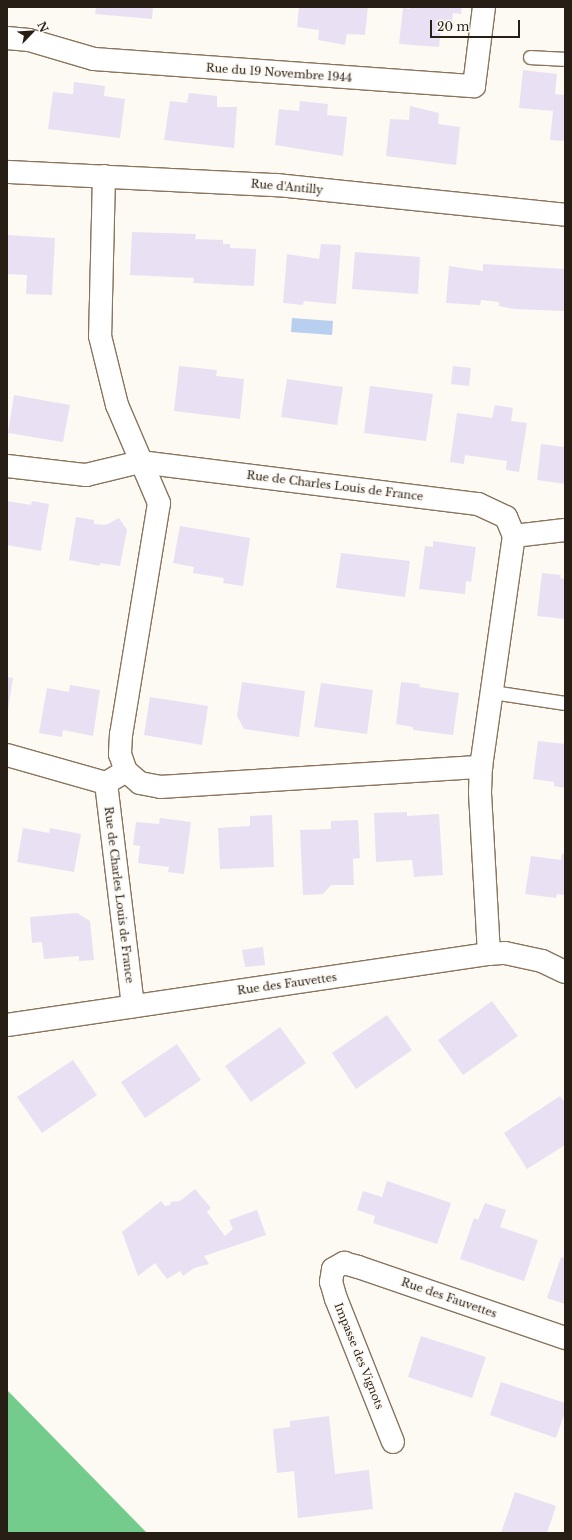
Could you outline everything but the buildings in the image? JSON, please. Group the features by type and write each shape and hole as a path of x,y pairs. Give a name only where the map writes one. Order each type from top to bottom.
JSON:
{"street":[{"name":"Rue du 19 Novembre 1944","path":"7,38 29,40 94,59 474,86 484,7"},
{"name":"Rue d'Antilly","path":"7,172 277,185 565,215"},
{"path":"104,176 100,336 118,405 140,462 159,503 121,734 120,754 126,771 140,783 160,787 481,767"},
{"name":"Rue de Charles Louis de France","path":"7,466 86,476 140,462 478,504 506,517 514,536"},
{"path":"489,954 480,792 481,767 514,536 565,530"},
{"path":"7,755 106,783 126,771"},
{"name":"Rue de Charles Louis de France","path":"106,783 133,1006"},
{"name":"Rue des Fauvettes","path":"7,1025 489,954 505,953 542,961 565,972"},
{"name":"Rue des Fauvettes","path":"334,1269 344,1264 358,1267 565,1338"},
{"name":"Impasse des Vignots","path":"334,1269 331,1282 336,1299 393,1442"}],"lane":[{"path":"530,57 565,59"},
{"path":"492,692 565,703"}],"green space":[{"path":"7,1390 147,1533 7,1533"}],"water":[{"path":"292,318 333,321 332,335 291,332"}]}
